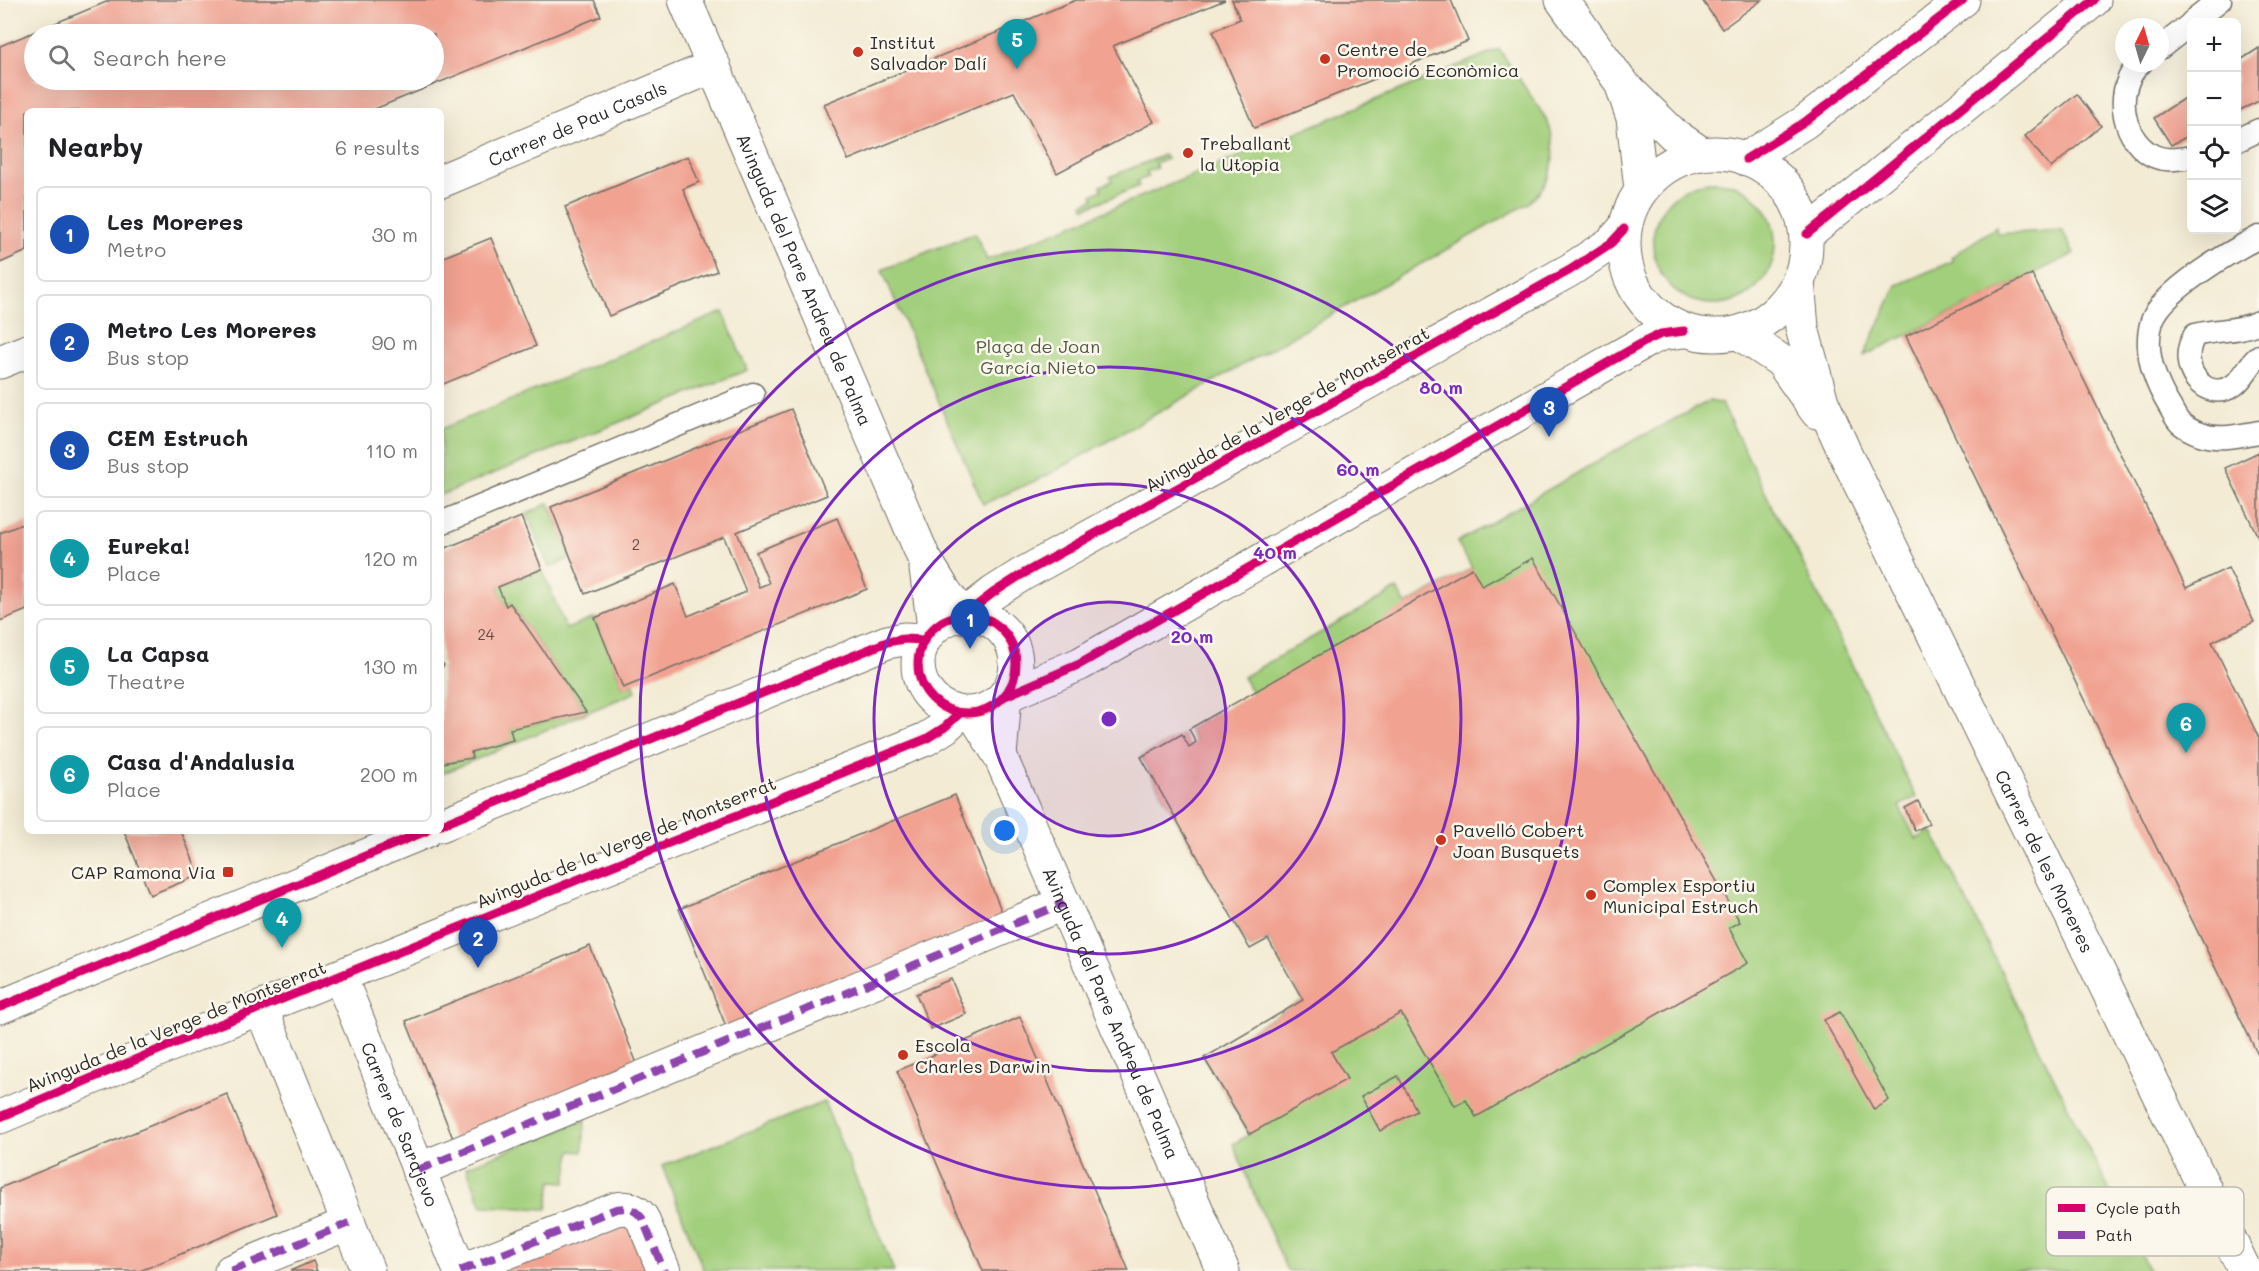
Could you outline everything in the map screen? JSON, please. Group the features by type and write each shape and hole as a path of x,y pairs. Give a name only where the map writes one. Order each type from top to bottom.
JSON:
{"street":[{"name":"Avinguda del Pare Andreu de Palma","path":"685,0 925,561 941,627"},
{"path":"1562,0 1622,84 1673,134 1702,154"},
{"path":"1746,159 1806,122 1963,0"},
{"path":"1807,234 2094,0"},
{"name":"Carrer de Pau Casals","path":"444,180 714,66"},
{"path":"1622,84 1633,118 1641,189"},
{"path":"1702,154 1725,154 1746,159 1768,170 1793,195 1807,234 1803,271 1787,302 1765,321 1739,333 1701,335 1684,331 1660,318 1644,301 1628,268 1623,248 1624,229 1641,189 1664,169 1680,159 1702,154"},
{"name":"Avinguda de la Verge de Montserrat","path":"941,627 1021,575 1570,270 1611,243 1624,229"},
{"name":"Carrer de les Moreres","path":"1798,281 1802,328 1822,402 2204,1187"},
{"path":"941,627 919,654 918,670 931,698 945,707 967,713 992,706 1005,696 1080,664 1646,341 1661,334 1684,331"},
{"name":"Carrer de les Moreres","path":"1739,333 1781,362 1801,387 1845,453"},
{"path":"0,362 24,352"},
{"path":"444,824 887,642 980,617 995,624 1007,635 1014,649 1015,674 1005,696"},
{"name":"Avinguda del Pare Andreu de Palma","path":"1000,756 1005,696"},
{"name":"Avinguda del Pare Andreu de Palma","path":"967,713 1000,756 1223,1271"},
{"name":"Avinguda de la Verge de Montserrat","path":"0,1117 261,1008 926,739 967,713"},
{"path":"0,1007 419,834"},
{"path":"418,1170 1064,903"},
{"name":"Carrer de Sarajevo","path":"340,977 460,1271"},
{"path":"261,1008 368,1271"},
{"path":"460,1271 616,1209 627,1207 637,1212 642,1218 664,1271"},
{"path":"231,1271 349,1223"},
{"name":"Carrer de les Moreres","path":"2238,1256 2245,1271"}],"lane":[{"path":"2198,18 2220,0"},
{"path":"2169,41 2187,27"},
{"path":"2132,72 2125,88 2123,103 2128,124 2137,142 2150,154 2167,160 2187,158"},
{"path":"2241,139 2259,130"},
{"path":"2259,237 2193,277 2168,298 2152,319 2150,341 2151,364 2160,391 2179,422 2201,434 2227,438 2259,432"},
{"path":"2259,322 2237,330 2210,331 2195,335 2188,345 2187,359 2192,375 2205,387 2221,389 2234,385 2259,356"},
{"path":"444,522 753,394"}],"green space":[{"name":"Plaça de Joan García Nieto","path":"1499,49 1547,120 1551,132 1554,155 1549,176 1527,204 1046,476 983,504 882,270 975,233 987,260"},
{"path":"1164,155 1167,159 1155,163 1157,168 1146,172 1148,177 1137,181 1139,186 1085,208 1083,204 1094,199 1092,195 1102,190 1101,186 1112,181 1110,177"},
{"path":"1714,182 1737,187 1748,192 1757,200 1765,209 1770,220 1775,243 1770,266 1765,277 1757,286 1748,294 1737,299 1714,304 1691,299 1680,294 1671,286 1663,277 1658,266 1653,243 1658,220 1663,209 1671,200 1680,192 1691,187"},
{"path":"1996,227 1997,234 2062,230 2074,254 1864,356 1897,285 1953,261 1951,257"},
{"path":"723,312 747,370 444,494 444,428"},
{"name":"Complex Esportiu Municipal Estruch","path":"1709,401 1722,404 1771,507 1795,547 1916,797 1899,806 1916,839 1932,831 2108,1187 2046,1187 2046,1256 2142,1256 2149,1271 1287,1271 1233,1144 1250,1134 1204,1058 1303,1000 1268,939 1250,949 1141,757 1182,734 1189,747 1196,743 1189,729 1253,694 1243,677 1397,589 1406,605 1472,568 1457,542 1631,442"},
{"path":"549,503 571,558 549,567 527,514"},
{"path":"542,569 566,629 595,618 623,688 634,684 636,692 444,773 444,763 472,758 471,752 512,740 510,729 586,712 510,603 506,606 498,587"},
{"path":"824,1102 894,1271 704,1271 662,1166"},
{"path":"585,1120 583,1152 571,1151 566,1182 552,1181 547,1209 482,1206 466,1167"}],"building":[{"path":"111,0 594,0 601,16 444,81 444,24 53,24"},
{"path":"1076,0 1225,0 1113,46 1154,122 1057,173 1014,92 848,160 824,104"},
{"name":"Centre de Promoció Econòmica","path":"1232,0 1451,0 1468,41 1254,128 1213,31 1240,19"},
{"path":"1702,0 1762,0 1722,29"},
{"path":"24,36 24,90 421,90 377,108 24,108 24,252 0,263 0,46"},
{"path":"2259,48 2259,101 2241,110 2241,72 2241,60"},
{"path":"2077,94 2101,126 2051,168 2025,136"},
{"path":"2187,96 2187,137 2171,145 2154,118"},
{"path":"688,156 699,182 683,189 717,271 609,316 565,207"},
{"path":"491,238 536,346 444,384 444,257"},
{"path":"2032,274 2186,588 2228,568 2254,622 2212,642 2259,738 2259,1057 1906,336"},
{"path":"791,409 827,495 737,532 759,587 769,583 756,552 837,518 867,589 623,688 595,618 675,584 688,616 746,592 724,537 585,594 551,507"},
{"path":"2259,452 2259,539 2225,468"},
{"path":"521,517 542,569 498,587 506,606 510,603 586,712 510,729 513,740 471,752 472,758 444,763 444,549"},
{"path":"24,523 24,611 0,621 0,533"},
{"name":"Pavelló Cobert Joan Busquets","path":"1533,558 1740,922 1729,928 1748,963 1476,1117 1466,1100 1455,1106 1401,1013 1331,1052 1347,1079 1250,1134 1204,1058 1303,1000 1268,939 1250,949 1141,757 1182,734 1189,747 1196,742 1189,729 1472,568 1482,586"},
{"path":"955,795 1003,915 727,1029 679,909"},
{"path":"1918,801 1929,824 1915,831 1905,808"},
{"path":"125,834 182,834 199,875 150,895"},
{"path":"590,946 638,1066 454,1141 406,1021"},
{"path":"951,979 966,1014 931,1029 916,994"},
{"path":"1840,1012 1889,1100 1874,1110 1824,1020"},
{"path":"1020,1017 1129,1271 983,1271 897,1071"},
{"path":"1398,1076 1417,1111 1380,1131 1361,1096"},
{"path":"227,1094 277,1214 140,1271 0,1271 0,1188"},
{"path":"627,1220 648,1271 507,1271 507,1269"},
{"path":"313,1261 317,1271 290,1271"}],"marked path":[{"path":"418,1170 1064,903"},
{"path":"460,1271 616,1209 624,1208 633,1210 642,1218 664,1271"},
{"path":"231,1271 349,1223"}],"cycle path":[{"path":"1746,159 1805,122 1963,0"},
{"path":"1807,234 2094,0"},
{"path":"963,616 1021,575 1570,270 1611,243 1624,229"},
{"path":"1005,696 1080,664 1646,341 1661,334 1684,331"},
{"path":"967,615 986,619 1001,630 1012,645 1016,664 1012,683 1001,698 986,709 967,713 948,709 933,698 922,683 918,664 922,645 933,630 948,619 967,615"},
{"path":"444,824 887,642 904,639 924,640"},
{"path":"0,1117 208,1029 926,739 945,727 960,713"},
{"path":"0,1007 419,834"}],"place":[{"name":"Institut Salvador Dalí","path":"858,52"},
{"name":"Centre de Promoció Econòmica","path":"1325,59"},
{"name":"La Capsa","path":"1017,69"},
{"name":"Treballant la Utopia","path":"1188,153"},
{"name":"CEM Estruch","path":"1549,437"},
{"name":"Les Moreres","path":"970,649"},
{"name":"Casa d'Andalusia","path":"2186,753"},
{"name":"Pavelló Cobert Joan Busquets","path":"1441,840"},
{"name":"CAP Ramona Via","path":"228,872"},
{"name":"Complex Esportiu Municipal Estruch","path":"1591,895"},
{"name":"Eureka!","path":"282,948"},
{"name":"Metro Les Moreres","path":"478,968"},
{"name":"Escola Charles Darwin","path":"903,1055"}]}
